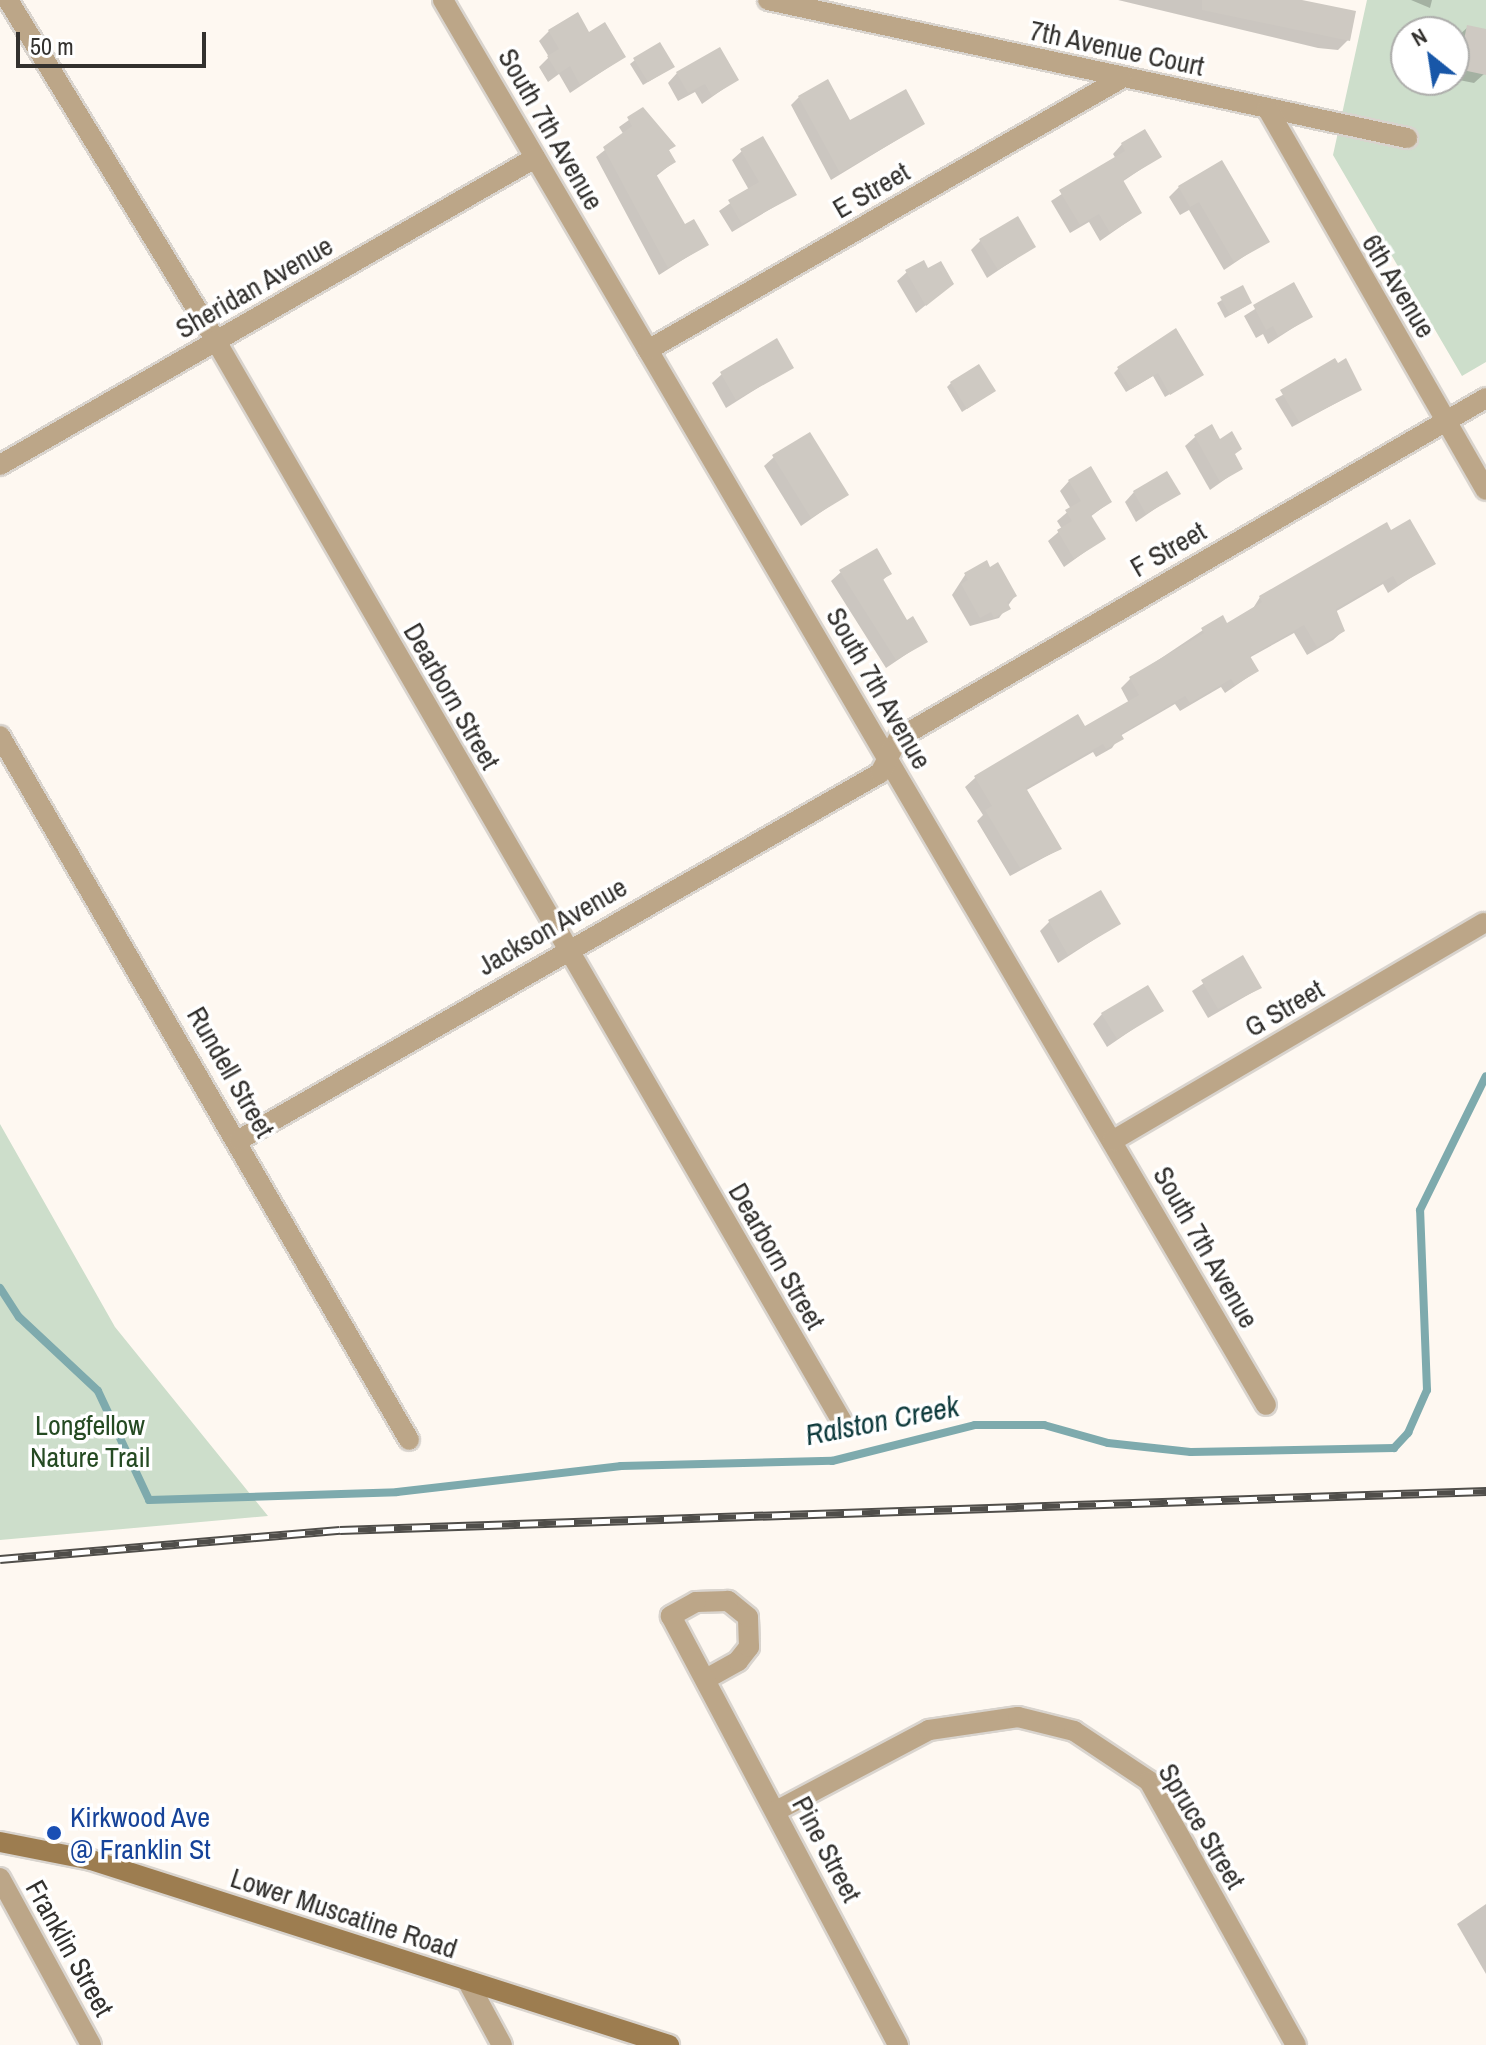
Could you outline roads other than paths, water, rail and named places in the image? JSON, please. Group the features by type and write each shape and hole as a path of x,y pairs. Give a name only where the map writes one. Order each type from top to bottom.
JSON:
{"main road":[{"name":"Lower Muscatine Road","path":"0,1842 91,1860 469,1984 669,2045"}],"street":[{"name":"Dearborn Street","path":"8,0 216,341 565,950 843,1423"},
{"name":"South 7th Avenue","path":"443,0 1266,1405"},
{"name":"7th Avenue Court","path":"768,0 1407,138"},
{"name":"E Street","path":"648,350 1122,78"},
{"name":"6th Avenue","path":"1267,108 1329,224 1486,490"},
{"name":"Sheridan Avenue","path":"0,465 535,158"},
{"name":"F Street","path":"887,758 899,738 1486,398"},
{"name":"Rundell Street","path":"0,736 239,1140 409,1440"},
{"name":"Jackson Avenue","path":"239,1140 565,950 880,773 887,758"},
{"name":"G Street","path":"1112,1141 1484,923"},
{"name":"Pine Street","path":"706,1679 898,2045"},
{"name":"Spruce Street","path":"776,1811 929,1730 1018,1717 1074,1731 1149,1781 1296,2045"},
{"name":"Franklin Street","path":"0,1878 91,2045"},
{"path":"469,1984 502,2045"}],"waterway":[{"name":"Ralston Creek","path":"0,1288 19,1317 98,1391 149,1500 397,1492 621,1466 832,1461 975,1425 1044,1425 1108,1443 1191,1452 1394,1448 1408,1433 1427,1390 1420,1210 1486,1076"}],"railway":[{"path":"0,1559 340,1530 1486,1491"}],"place":[{"name":"Kirkwood Ave @ Franklin St","path":"54,1833"}],"park label":[{"name":"Longfellow Nature Trail","path":"90,1441"}]}
